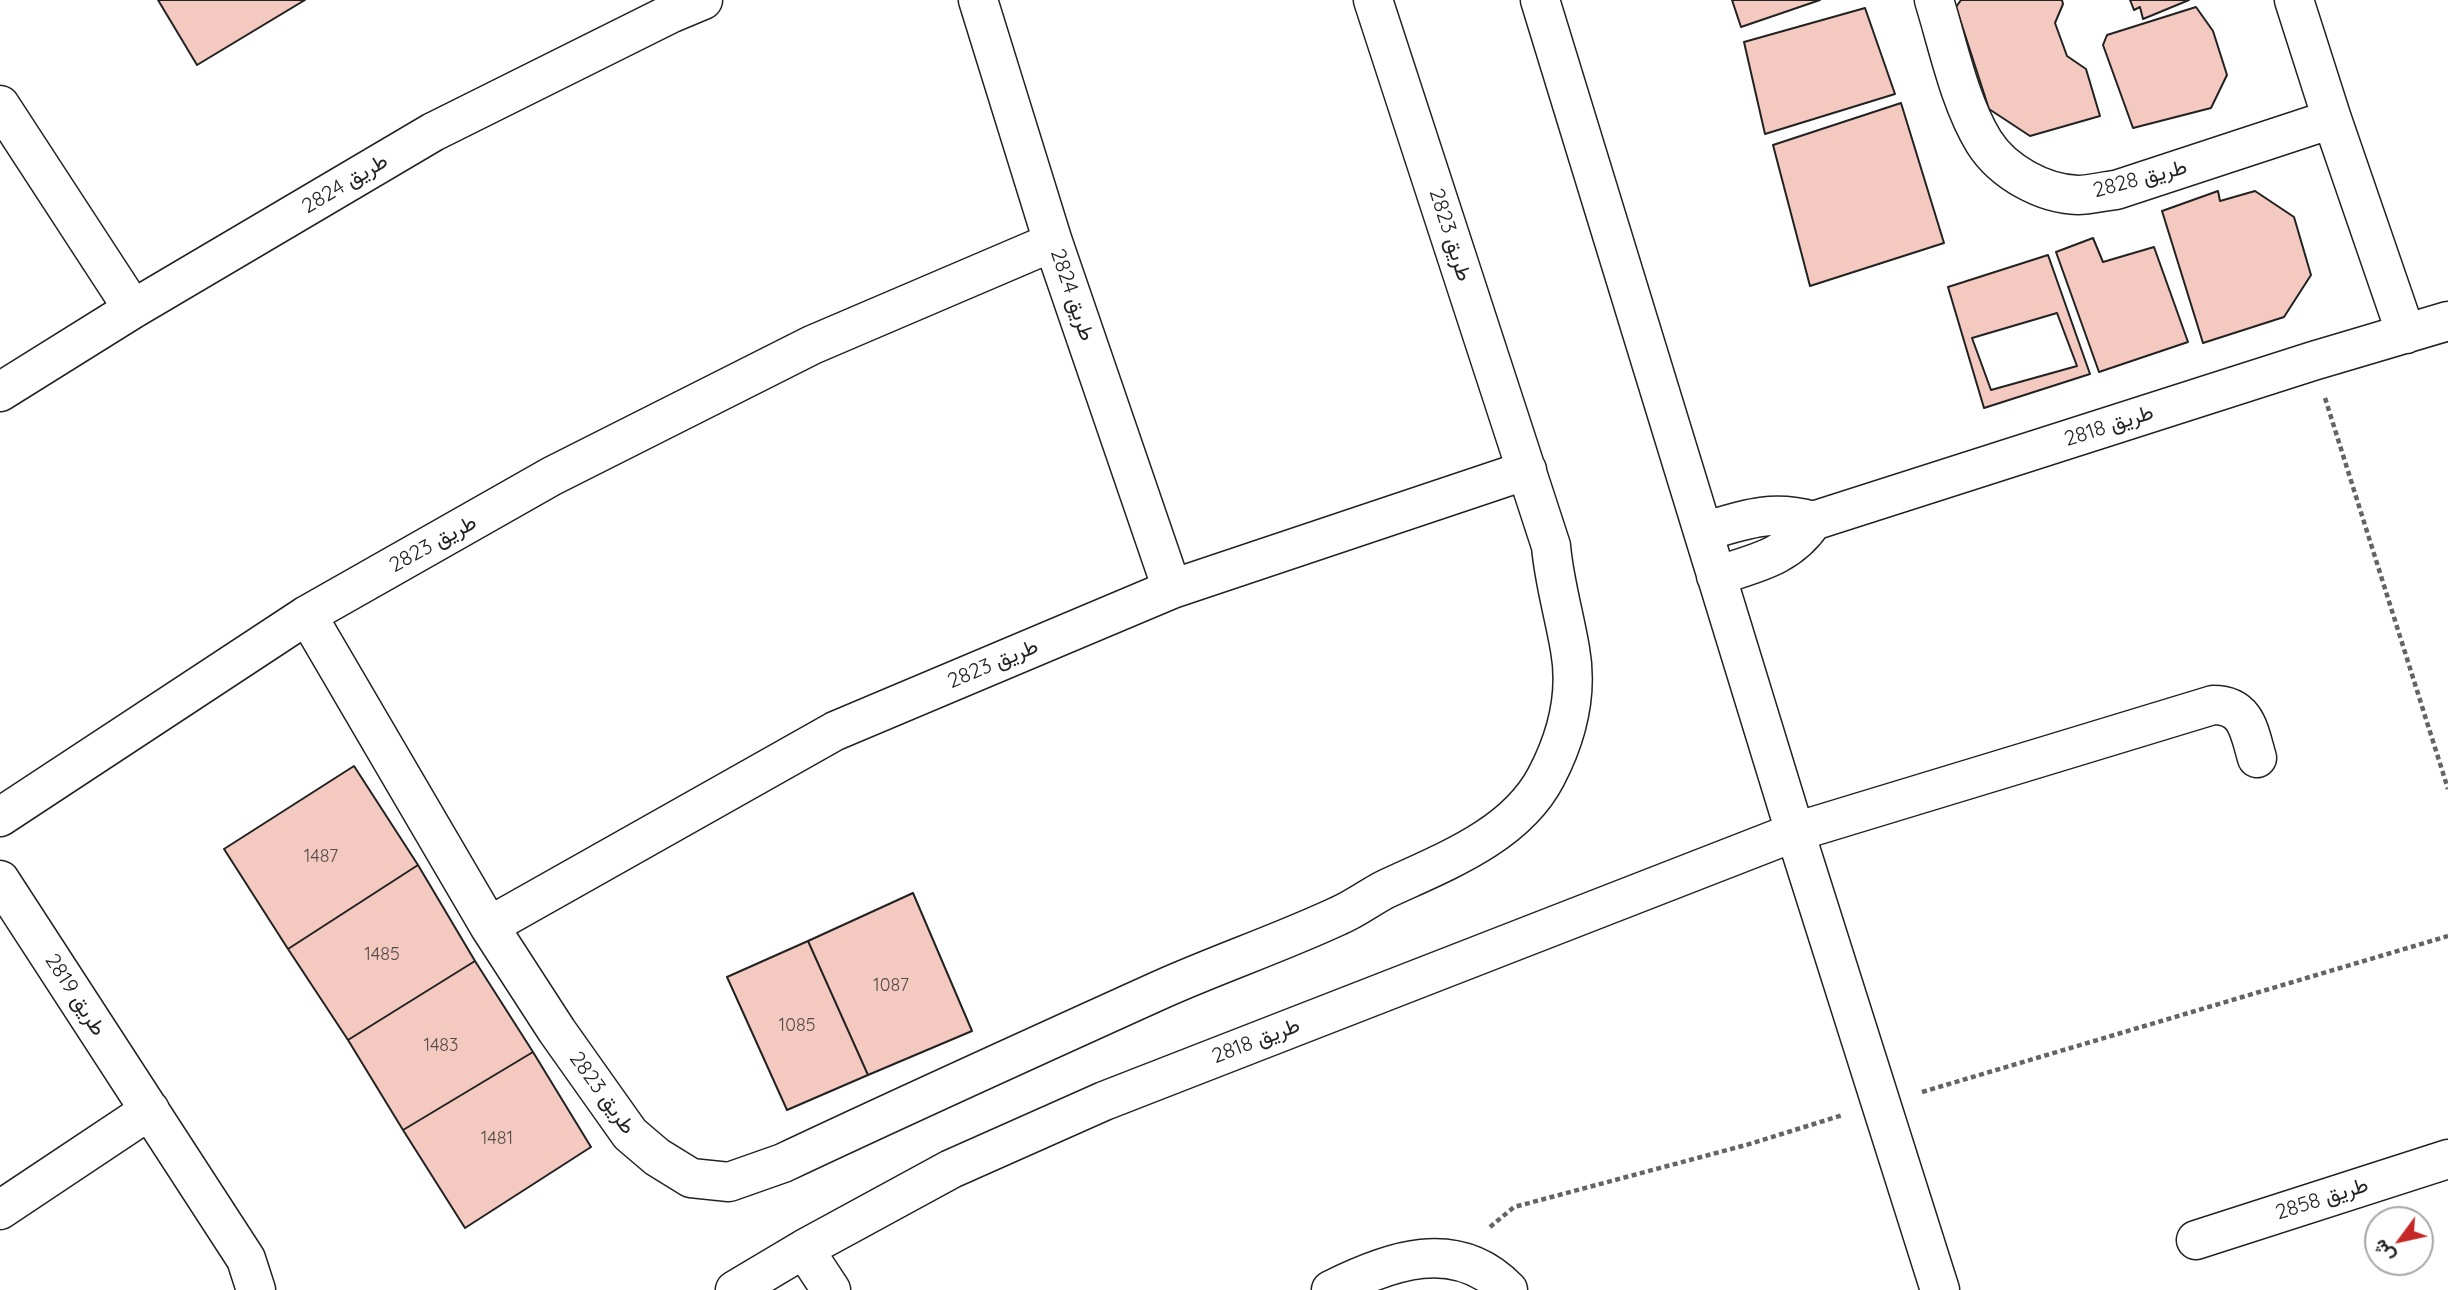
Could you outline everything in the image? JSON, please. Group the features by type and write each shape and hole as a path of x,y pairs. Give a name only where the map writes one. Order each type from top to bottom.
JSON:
{"street":[{"name":"طريق 2824","path":"0,392 133,309 433,132 703,0"},
{"name":"طريق 2824","path":"978,0 1053,242 1172,589"},
{"name":"طريق 2823","path":"307,615 489,926 557,1031 630,1134 657,1157 691,1178 729,1182 783,1163 1164,988 1341,915 1410,901 1437,891 1494,863 1522,842 1547,816 1567,787 1583,756 1592,723 1595,698 1592,645 1581,601 1563,562 1551,546 1374,0"},
{"path":"1540,0 1795,832 1940,1290"},
{"name":"طريق 2828","path":"1934,0 1968,110 1985,143 2010,170 2042,188 2079,195 2116,190 2332,119"},
{"path":"2294,0 2406,334"},
{"path":"0,105 133,309"},
{"name":"طريق 2823","path":"0,817 307,615 552,476 811,345 1053,242"},
{"name":"طريق 2818","path":"1703,532 1760,516 1788,515 1813,521 2313,361 2448,321"},
{"name":"طريق 2823","path":"489,926 835,731 1172,589 1527,470"},
{"name":"طريق 2818","path":"1716,576 1774,557 1803,536 1813,521"},
{"name":"طريق 2818","path":"735,1290 951,1169 1104,1101 1795,832 2213,705 2225,705 2236,710 2244,720 2257,758"},
{"name":"طريق 2819","path":"0,880 150,1110 251,1274 280,1290"},
{"path":"0,1210 150,1110"},
{"name":"طريق 2858","path":"2196,1240 2448,1159"},
{"path":"804,1249 831,1290"},
{"path":"1331,1290 1360,1276 1425,1257 1451,1259 1477,1266 1508,1290"}],"path":[{"path":"2313,361 2448,789"},
{"path":"1451,1259 1514,1207 1746,1145 2448,936"}],"building":[{"path":"158,0 305,0 197,65"},
{"path":"1732,0 1820,0 1741,27"},
{"path":"1961,0 2062,0 2063,4 2055,23 2067,56 2086,69 2100,116 2030,136 1989,109 1956,7"},
{"path":"2130,0 2189,0 2143,19 2140,7 2134,10"},
{"path":"2196,7 2213,31 2227,75 2211,108 2133,128 2103,45 2107,35"},
{"path":"1865,8 1895,94 1765,134 1744,42"},
{"path":"1901,103 1944,243 1810,286 1773,145"},
{"path":"2218,191 2220,201 2255,191 2294,217 2311,275 2284,317 2203,343 2162,211"},
{"path":"2093,238 2103,262 2154,247 2188,342 2099,372 2056,252"},
{"path":"2048,255 2090,374 1984,408 1948,287"},
{"path":"2057,313 2077,366 1991,390 1972,338"},
{"path":"354,766 418,865 288,949 224,849"},
{"path":"418,865 475,961 348,1040 288,949"},
{"path":"913,893 972,1031 868,1075 808,941"},
{"path":"808,941 868,1075 787,1110 727,977"},
{"path":"475,961 533,1052 403,1130 348,1040"},
{"path":"533,1052 591,1147 465,1228 403,1130"}]}
